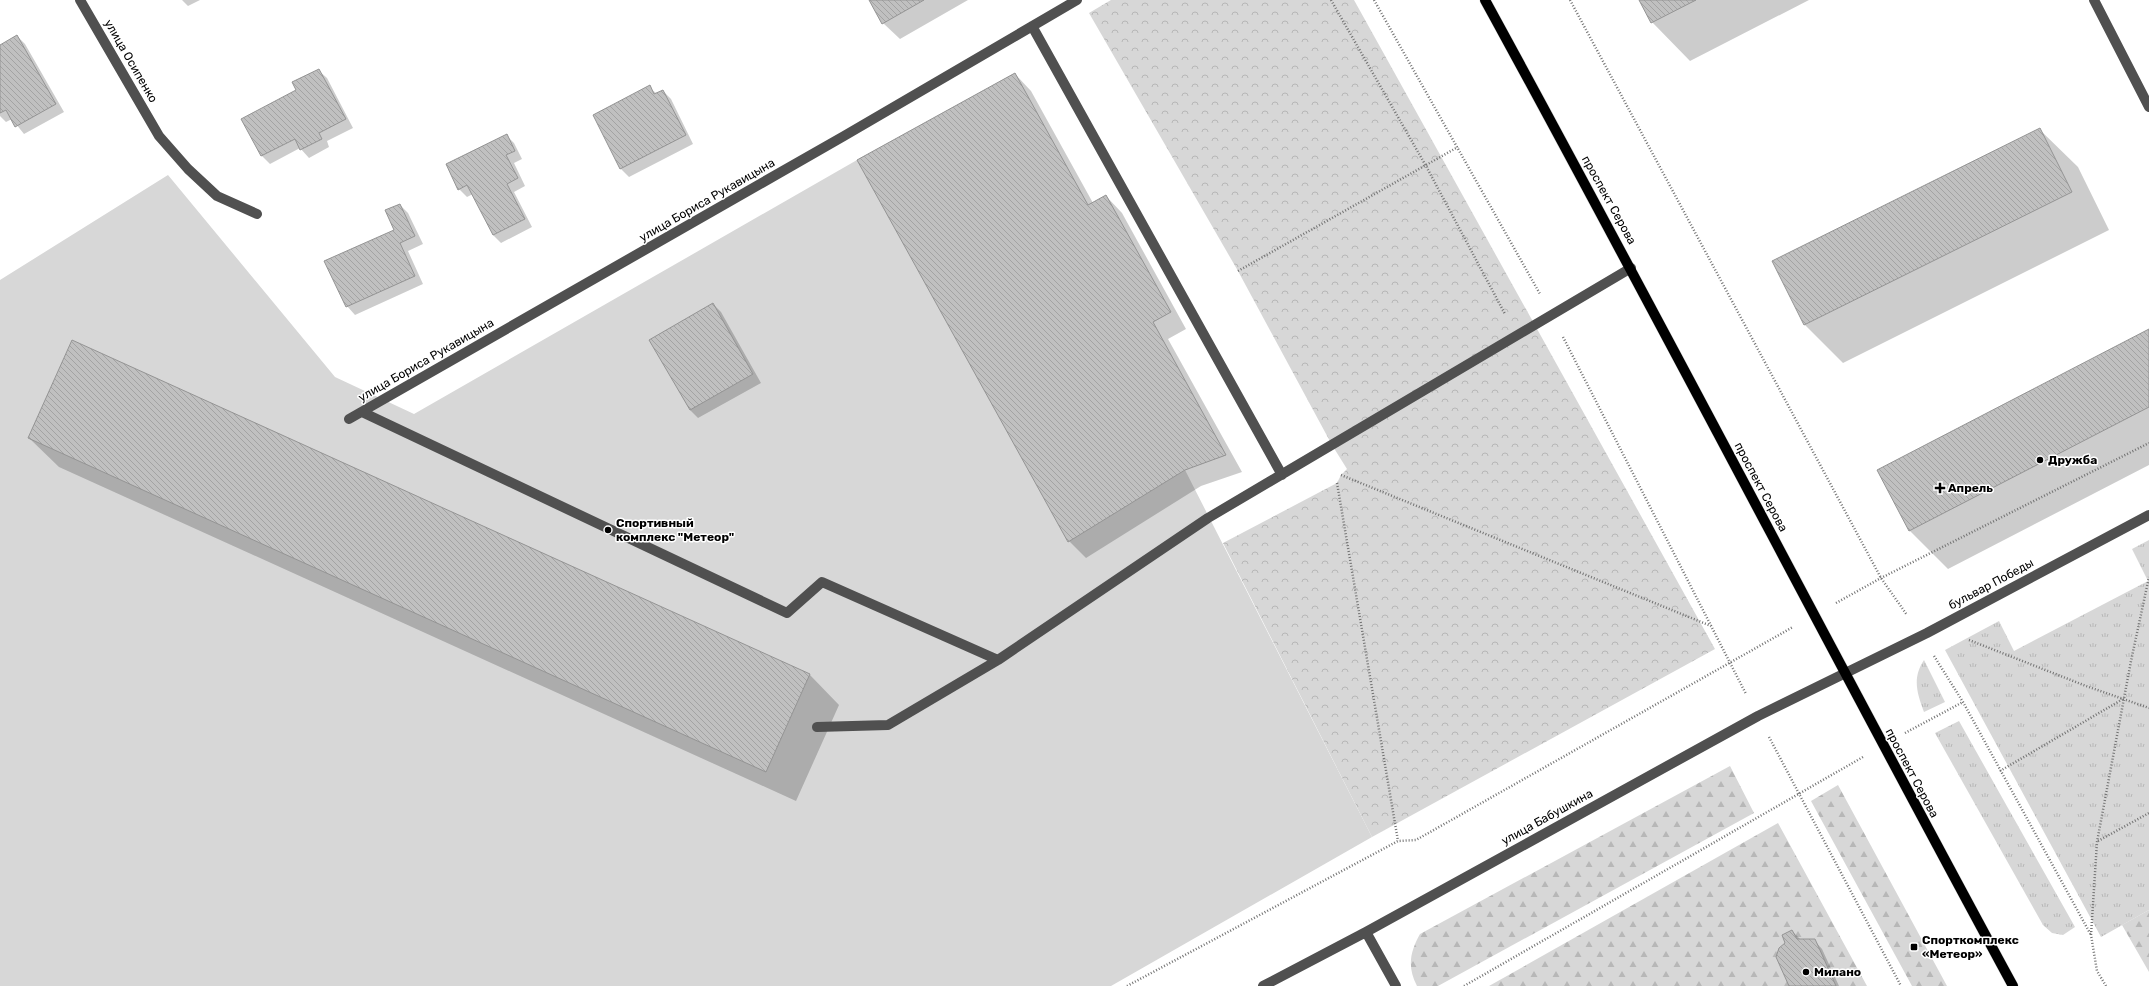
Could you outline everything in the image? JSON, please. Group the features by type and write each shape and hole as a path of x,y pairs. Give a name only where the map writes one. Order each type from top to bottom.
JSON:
{"main road":[{"name":"проспект Серова","path":"1485,0 1631,268 1844,673 2013,986"}],"street":[{"name":"улица Осипенко","path":"80,0 159,136 188,169 217,196 257,214"},
{"name":"улица Бориса Рукавицына","path":"349,419 830,144 1077,0"},
{"path":"2094,0 2149,107"},
{"path":"1032,26 1282,475"},
{"path":"817,727 888,725 998,660 1208,518 1518,337 1631,268"},
{"path":"362,412 788,614 822,582 998,660"},
{"name":"бульвар Победы","path":"1844,673 1921,635 2149,514"},
{"name":"улица Бабушкина","path":"1263,986 1366,932 1758,716 1844,673"},
{"path":"1366,932 1396,986"}],"path":[{"path":"1331,0 1426,166 1518,337"},
{"path":"1374,0 1552,316 1798,794 1901,986"},
{"path":"1570,0 1881,578 1921,635 1963,702 2091,935"},
{"path":"1238,271 1458,147"},
{"path":"1127,986 1398,841 1416,840 1881,578 2149,443"},
{"path":"1341,475 1711,626"},
{"path":"1337,483 1398,841"},
{"path":"2106,986 2097,970 2091,935 2097,842 2123,699 2149,576"},
{"path":"1968,640 1975,641 2086,686 2149,708"},
{"path":"2000,771 2123,699"},
{"path":"1464,986 1798,794 1963,702"},
{"path":"2097,842 2149,812"}],"green space":[{"path":"1111,0 1354,0 1715,649 1372,837 1223,543 1337,483 1341,475 1347,469 1332,445 1238,271 1089,13"},
{"name":"Спортивный комплекс \"Метеор\"","path":"1015,73 1088,205 1106,195 1171,312 1153,322 1226,455 1185,470 1372,837 1111,986 0,986 0,280 168,175 335,377 414,414 857,160"},
{"path":"2149,540 2149,910 2101,937 1945,650 1999,621 2014,651 2148,581 2132,549"},
{"path":"1924,660 1945,702 1924,712 1919,698 1917,679 1920,667"},
{"path":"1959,721 2075,927 2063,935 2052,933 2043,925 1935,733"},
{"path":"1730,766 1754,813 1438,986 1417,986 1412,972 1411,960 1414,947 1420,934"},
{"path":"1838,785 1947,986 1912,986 1811,801"},
{"path":"1778,823 1867,986 1489,986"},
{"path":"2149,910 2149,972 2122,925"}],"building":[{"path":"869,0 924,0 882,24"},
{"path":"1639,0 1696,0 1651,23"},
{"path":"17,35 56,104 15,127 6,110 0,113 0,45"},
{"path":"319,69 346,119 319,133 322,139 300,150 295,139 261,156 241,119 296,90 292,82"},
{"path":"1015,73 1088,205 1106,195 1171,312 1153,322 1226,455 1185,470 1068,542 857,160"},
{"path":"650,85 654,94 663,90 686,135 620,169 593,115"},
{"path":"2040,128 2072,192 1804,325 1772,261"},
{"path":"507,134 515,151 506,155 518,178 507,184 525,219 493,235 467,185 458,190 446,164"},
{"path":"400,204 415,236 400,243 415,276 346,307 324,261 394,230 385,210"},
{"path":"713,303 753,374 690,410 649,340"},
{"path":"2149,329 2149,407 1909,531 1877,470"},
{"path":"72,340 810,674 766,772 28,438"},
{"name":"Милано","path":"1792,930 1797,939 1815,939 1836,986 1789,986 1776,957 1779,948 1785,943 1782,935"}],"place":[{"name":"Дружба","path":"2040,460"},
{"name":"Апрель","path":"1940,488"},
{"name":"Спортивный комплекс \"Метеор\"","path":"608,530"},
{"name":"Спорткомплекс «Метеор»","path":"1914,947"},
{"name":"Милано","path":"1806,972"}]}
